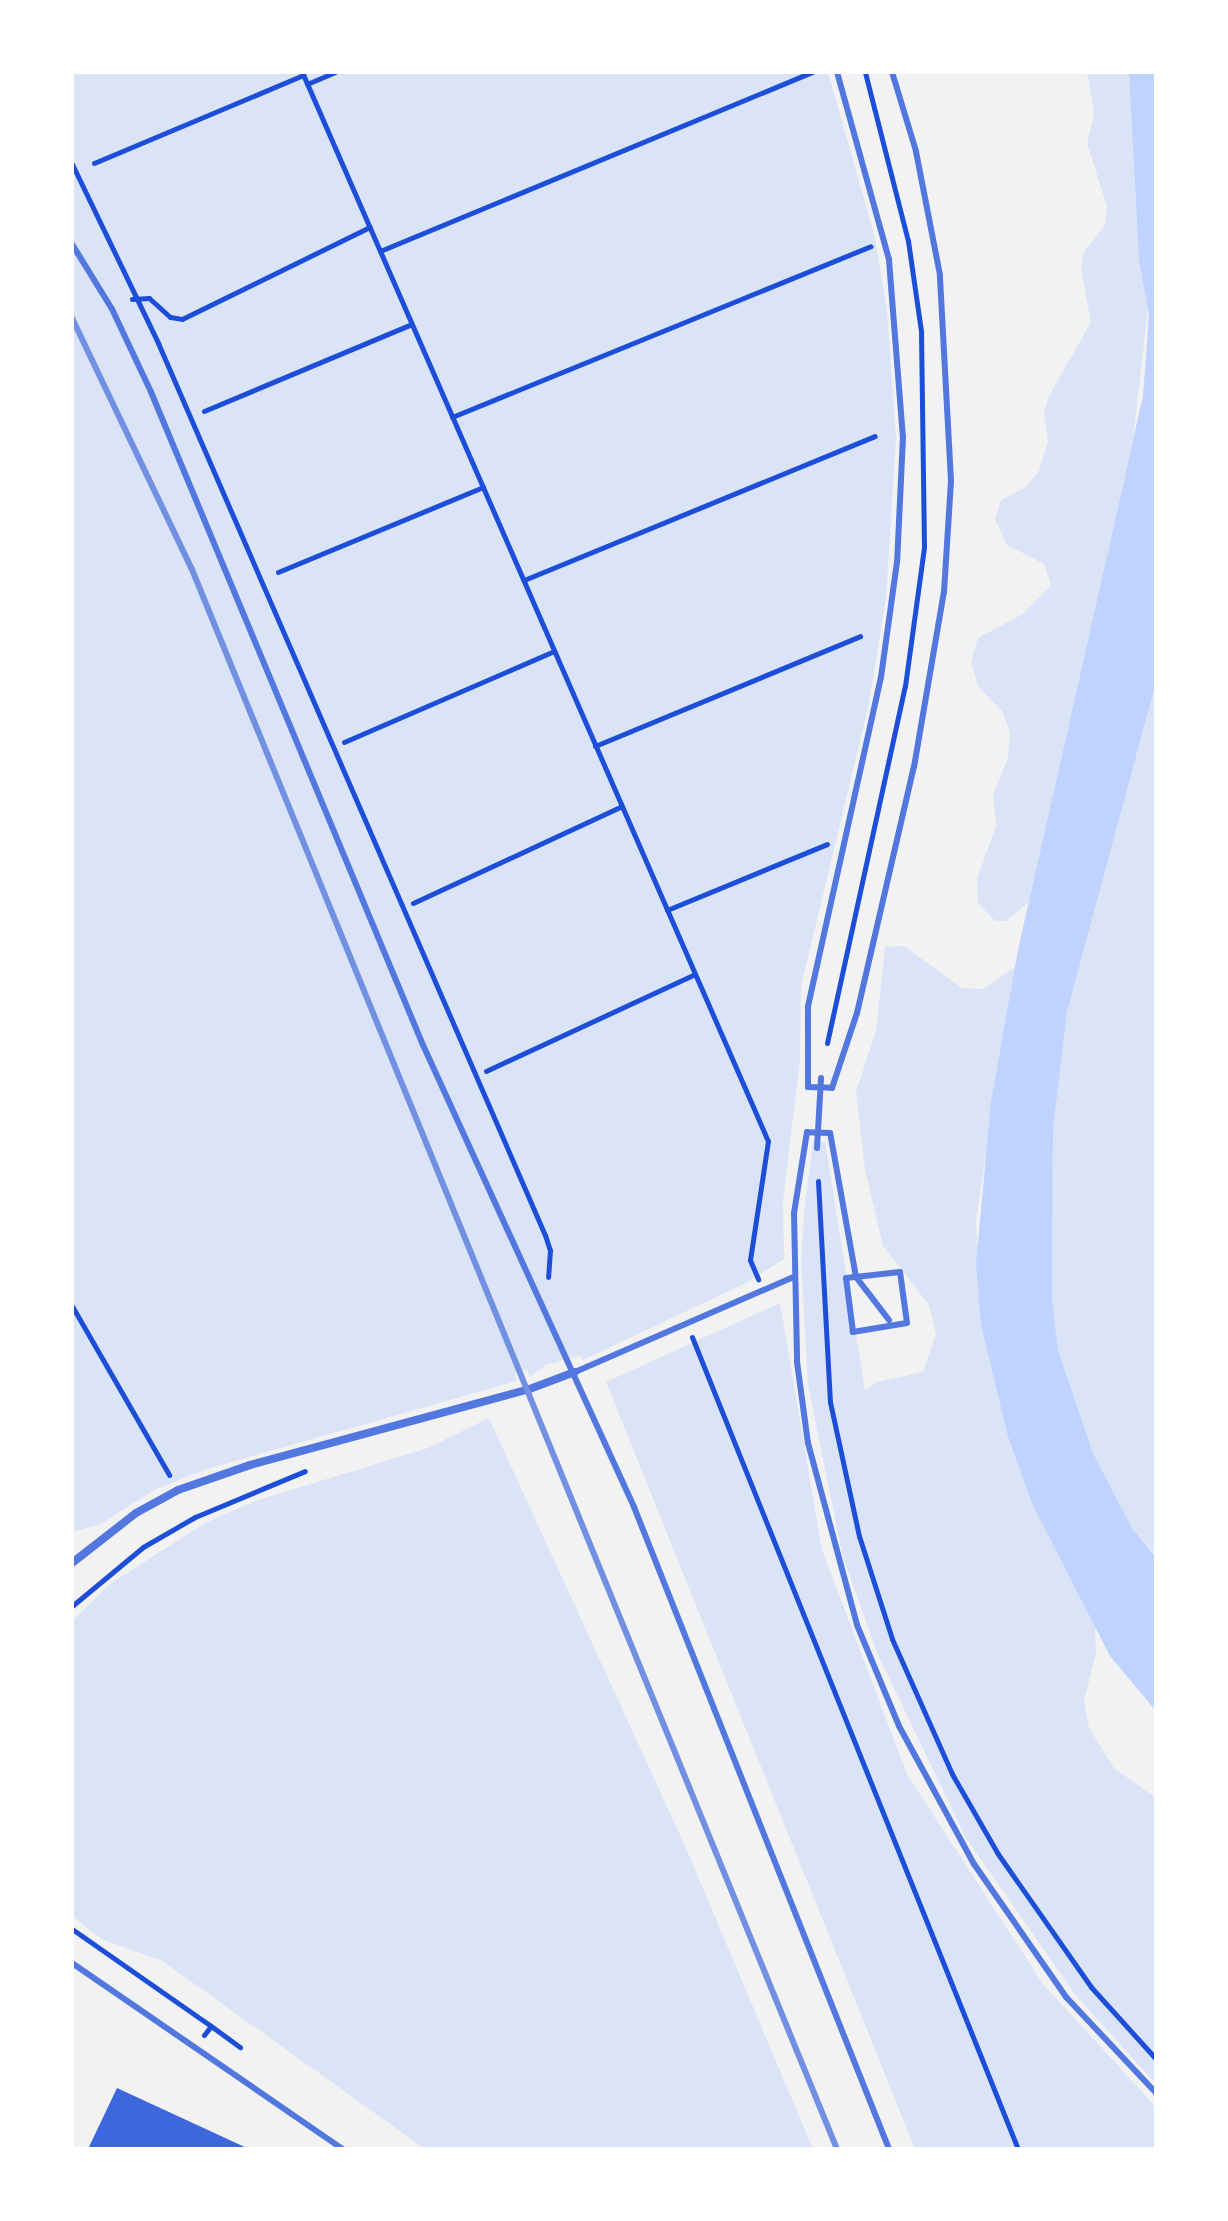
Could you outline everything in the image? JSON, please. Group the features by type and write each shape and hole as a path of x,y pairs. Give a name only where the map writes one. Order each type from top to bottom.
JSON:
{"street":[{"path":"72,1563 136,1513 178,1490 250,1465 527,1390 575,1372"}],"lane":[{"path":"837,72 889,260 903,437 897,562 881,677 808,1007 808,1087 832,1088 857,1013 914,767 945,576 951,481 940,275 916,151 892,72"},
{"path":"72,244 112,309 338,833 423,1045 575,1372 634,1507 889,2149"},
{"path":"817,1148 821,1078"},
{"path":"889,1320 856,1277 830,1133 807,1132 794,1213 797,1362 808,1443 857,1625 899,1726 950,1825 1066,1997 1156,2093"},
{"path":"900,1272 907,1323 853,1332 846,1278 856,1277 900,1272"},
{"path":"575,1372 794,1277"},
{"path":"72,1963 343,2149"}],"path":[{"path":"307,84 335,72"},
{"path":"380,251 812,72"},
{"path":"94,163 302,73 768,1141 750,1260"},
{"path":"72,164 134,298 545,1235 550,1271"},
{"path":"112,309 134,298 149,298 170,317 182,319 370,227"},
{"path":"452,417 870,246"},
{"path":"204,411 412,324"},
{"path":"524,580 875,436"},
{"path":"919,436 932,437"},
{"path":"278,572 483,487"},
{"path":"595,746 860,636"},
{"path":"344,742 554,651"},
{"path":"413,903 622,806"},
{"path":"667,910 827,844"},
{"path":"486,1071 695,974"},
{"path":"817,1148 821,1305 830,1402 859,1536 892,1639 952,1774 998,1854 1091,1987 1156,2059"},
{"path":"72,1306 178,1490"},
{"path":"687,1323 1018,2149"},
{"path":"72,1606 143,1547 195,1517 322,1466"},
{"path":"72,1929 240,2047"},
{"path":"194,2049 211,2026"}],"shaded area":[{"path":"72,72 828,72 875,238 887,311 896,439 886,599 868,708 801,986 800,1060 783,1201 784,1259 746,1283 583,1360 581,1355 546,1365 530,1376 527,1370 515,1373 517,1381 210,1468 156,1489 99,1525 72,1532"},
{"path":"1087,72 1129,72 1139,261 1148,309 1133,439 1029,902 1006,921 995,921 978,903 977,879 996,826 993,794 1008,758 1010,733 1003,712 978,686 971,662 978,638 1021,615 1051,585 1044,564 1007,545 995,519 1001,500 1026,487 1039,471 1048,441 1044,414 1049,396 1091,322 1081,269 1084,252 1105,225 1107,206 1087,144 1094,113"},
{"path":"1156,680 1156,1555 1132,1528 1093,1453 1058,1350 1052,1299 1053,1130 1067,1012"},
{"path":"904,946 962,988 983,989 1015,967 976,1220 981,1325 1008,1437 1032,1504 1095,1625 1096,1653 1084,1701 1089,1728 1114,1768 1156,1798 1156,2084 1074,1993 966,1838 878,1655 843,1557 808,1385 801,1263 804,1213 813,1142 825,1142 865,1390 877,1382 923,1372 936,1334 929,1305 883,1246 865,1170 856,1092 876,1031 885,947"},
{"path":"780,1303 822,1550 907,1774 1043,1984 1156,2107 1156,2149 915,2149 606,1382"},
{"path":"489,1418 686,1848 813,2149 425,2149 161,1960 103,1940 72,1916 72,1621 110,1584 205,1523 255,1501 428,1448"}],"water":[{"path":"1129,72 1156,72 1156,682 1067,1012 1053,1130 1052,1299 1058,1350 1093,1453 1132,1528 1156,1557 1156,1711 1110,1656 1032,1504 1008,1437 981,1325 976,1264 991,1102 1018,950 1143,396 1149,315 1139,261"}],"building":[{"path":"117,2088 249,2149 88,2149"}],"railway":[{"path":"72,318 191,567 837,2149"}]}
